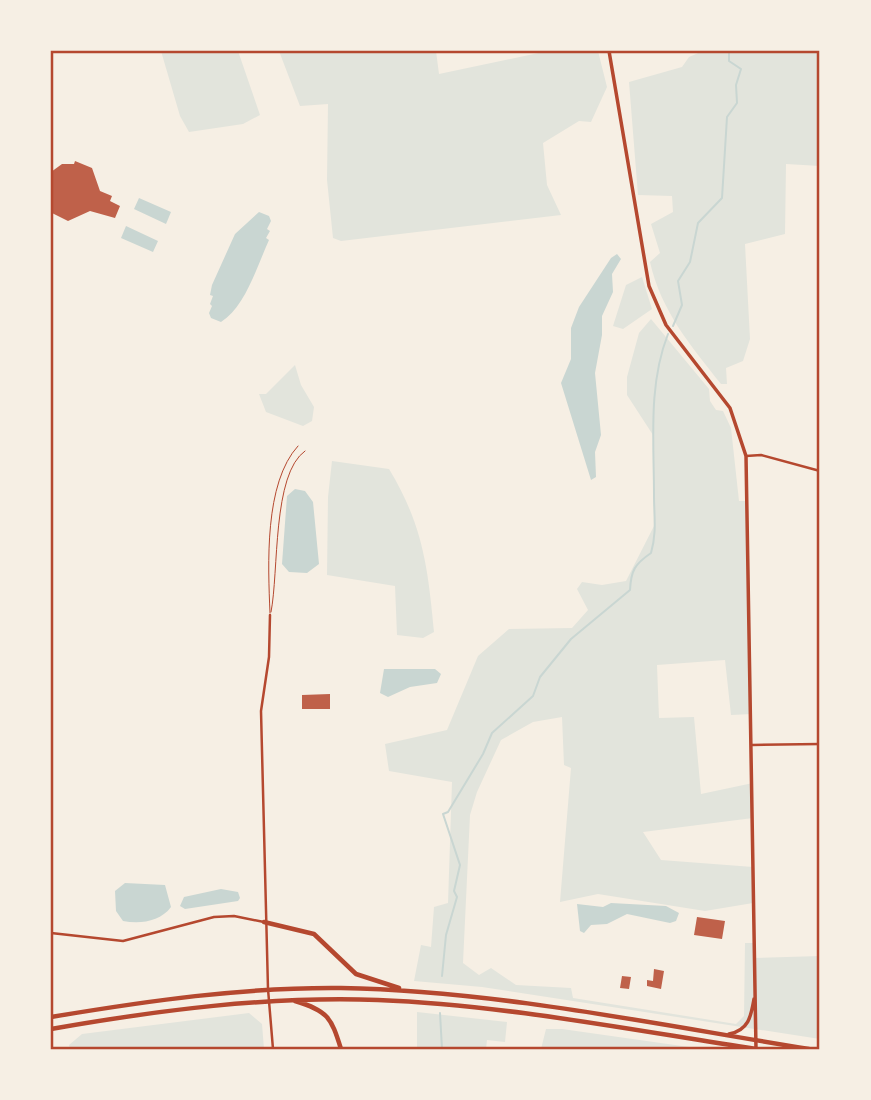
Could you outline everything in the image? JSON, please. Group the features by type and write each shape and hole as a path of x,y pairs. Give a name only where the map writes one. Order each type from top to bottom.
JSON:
{"highway":[{"path":"264,922 314,934 359,976 413,991"},
{"path":"51,1017 159,1000 268,989 413,991 508,1001 809,1049"},
{"path":"290,1000 318,1008 326,1015 332,1022 341,1049"},
{"path":"51,1029 164,1010 269,1001 384,1001 467,1006 756,1049"}],"main road":[{"path":"609,51 649,286 666,325 730,408 746,456 756,1049"},
{"path":"720,1034 735,1033 748,1024 756,990"}],"street":[{"path":"746,456 761,455 820,471"},
{"path":"270,615 269,657 261,710 264,922 273,1049"},
{"path":"752,745 820,744"},
{"path":"51,933 123,941 214,917 234,916 264,922"}],"lane":[{"path":"270,615 268,572 278,482 287,460 298,446"},
{"path":"270,615 284,484 293,461 305,451"}],"shaded area":[{"path":"161,51 238,51 260,115 243,124 189,132 180,116"},
{"path":"279,51 436,51 439,74 548,51 598,51 607,87 591,122 579,121 543,143 547,185 561,215 341,241 333,238 327,180 328,104 300,106"},
{"path":"703,51 820,51 820,166 786,164 785,234 745,244 750,339 743,361 726,368 727,384 721,384 688,342 669,312 655,280 650,262 660,253 651,224 673,212 672,196 638,195 629,82 682,67 689,57"},
{"path":"139,198 171,212 166,224 134,209"},
{"path":"259,212 269,216 271,221 266,238 269,240 243,297 237,307 221,322 211,318 209,313 212,306 212,285 235,234"},
{"path":"126,226 158,241 153,252 121,238"},
{"path":"617,254 621,259 612,274 613,292 602,316 602,335 595,373 601,435 595,452 596,477 591,480 561,383 571,359 571,328 579,307 611,258"},
{"path":"642,277 652,309 623,329 613,326 626,285"},
{"path":"651,319 709,389 710,401 716,410 723,411 731,428 739,501 748,501 752,714 731,715 725,660 657,665 659,718 694,717 701,794 753,783 753,818 643,832 661,860 753,867 753,903 705,911 598,894 560,902 571,768 564,765 562,717 533,722 501,740 477,792 470,815 463,963 479,975 491,968 516,985 571,988 573,998 736,1024 744,1016 745,943 755,943 755,958 820,956 820,1039 482,987 414,981 421,945 431,947 434,907 448,903 452,782 389,771 385,744 447,730 478,656 509,629 572,628 588,610 577,589 582,582 602,585 626,581 654,526 653,435 627,395 627,377 639,333"},
{"path":"295,365 301,385 314,407 312,421 303,426 266,412 259,394 266,394"},
{"path":"332,461 389,469 417,528 426,567 434,632 423,638 397,635 395,586 327,575 328,497"},
{"path":"295,489 305,491 313,502 319,564 307,573 289,572 282,564 287,496"},
{"path":"384,669 435,669 441,674 437,683 410,687 388,697 380,693"},
{"path":"125,883 165,885 171,907 161,916 149,921 123,921 116,911 115,891"},
{"path":"221,889 238,892 240,898 238,901 185,909 180,906 184,897"},
{"path":"611,903 666,906 679,913 676,921 670,923 627,914 607,924 591,925 584,933 580,931 577,904 603,907"},
{"path":"417,1012 507,1022 505,1042 487,1040 486,1049 417,1049"},
{"path":"249,1013 262,1024 264,1049 70,1049 69,1045 82,1034"},
{"path":"546,1029 562,1029 703,1049 541,1049"}],"building":[{"path":"75,161 92,168 100,191 112,196 110,201 120,206 115,218 90,211 68,221 52,213 51,172 62,164 74,164"},
{"path":"330,694 330,709 302,709 302,695"},
{"path":"697,917 725,921 722,939 694,935"},
{"path":"654,969 664,971 661,989 647,986 647,980 653,981"},
{"path":"622,976 631,977 629,989 620,988"}],"waterway":[{"path":"673,326 682,305 678,281 690,262 698,223 722,198 727,117 737,103 736,85 741,69 729,61 729,51"},
{"path":"442,976 446,935 457,897 454,891 460,865 443,814 448,812 483,754 492,733 533,696 540,677 571,639 630,590 635,568 651,553 655,531 655,393 657,373 668,334"},
{"path":"440,1013 442,1049"}]}
